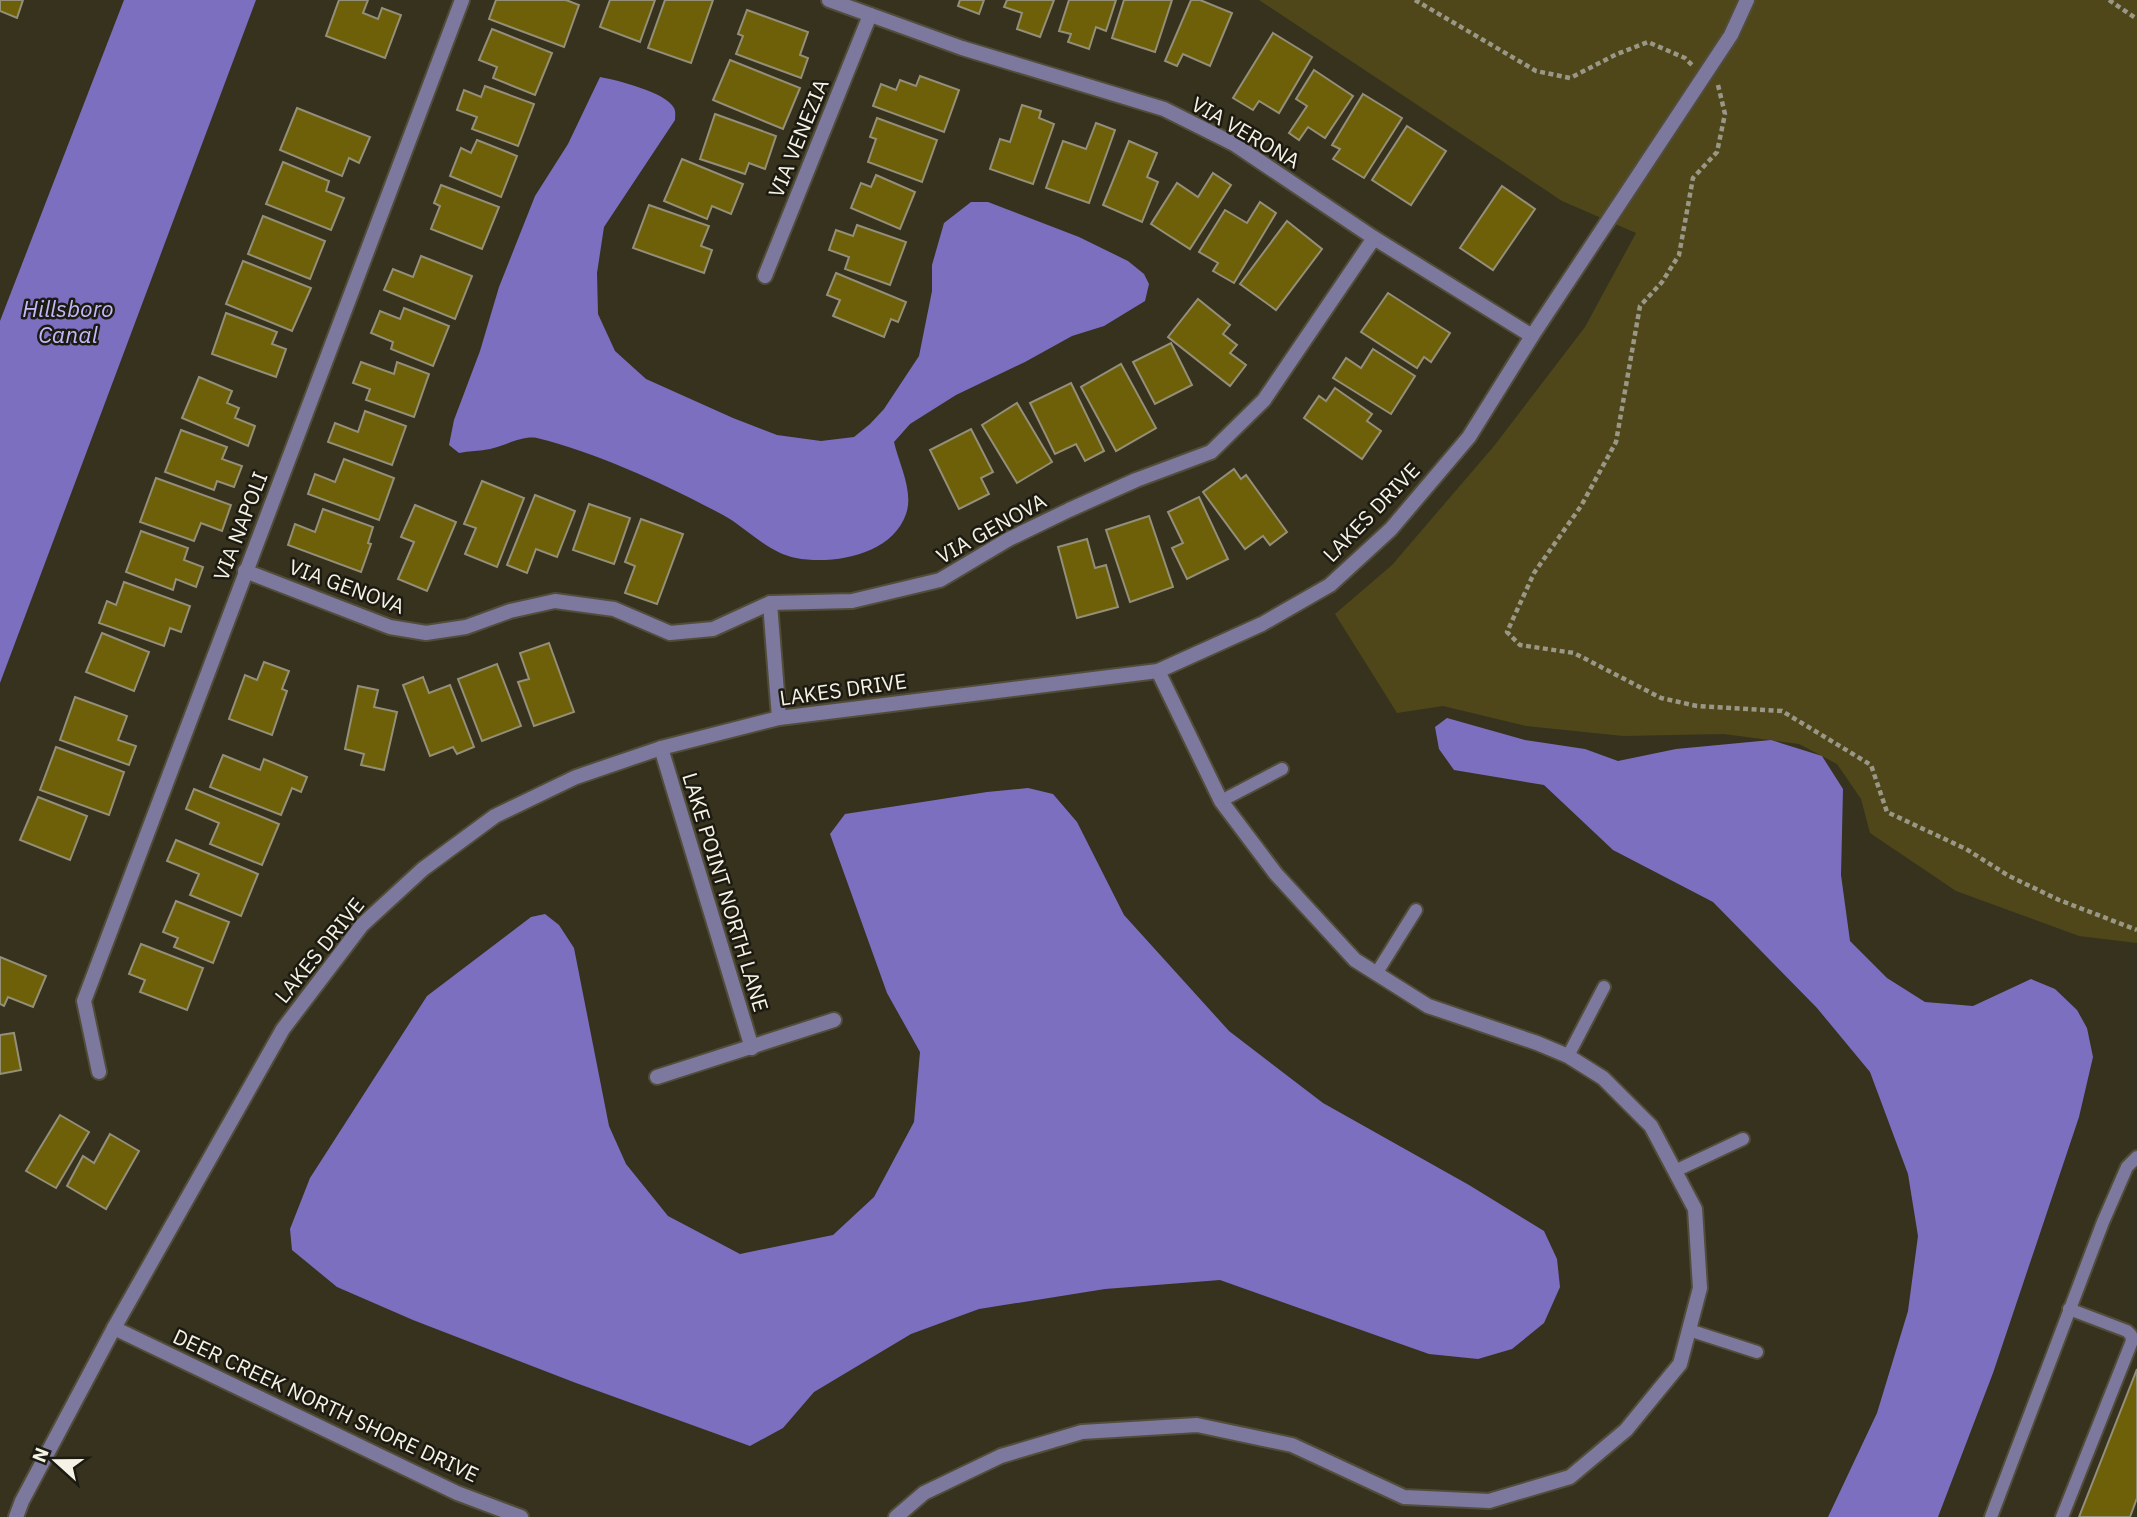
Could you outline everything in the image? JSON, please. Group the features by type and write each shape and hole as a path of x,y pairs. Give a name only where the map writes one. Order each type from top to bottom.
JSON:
{"street":[{"name":"VIA NAPOLI","path":"99,1072 84,1001 462,0"},
{"name":"VIA VERONA","path":"829,0 962,48 1164,109 1234,144 1374,238 1532,336"},
{"name":"LAKES DRIVE","path":"16,1517 114,1328 283,1029 362,925 423,869 495,816 576,778 661,748 779,718 1158,671 1262,624 1330,585 1391,528 1469,437 1532,336 1731,35 1747,0"},
{"name":"VIA VENEZIA","path":"765,276 870,15"},
{"name":"VIA GENOVA","path":"245,571 390,627 426,634 466,627 510,611 555,601 614,609 670,633 713,629 770,603 852,601 940,580 1009,539 1069,510 1136,480 1210,452 1264,400 1374,238"},
{"path":"770,603 779,718"},
{"path":"896,1517 924,1493 1001,1456 1082,1432 1197,1425 1292,1445 1404,1497 1489,1501 1570,1477 1626,1430 1680,1364 1700,1288 1695,1209 1651,1126 1603,1078 1568,1056 1428,1006 1354,960 1276,874 1221,801 1158,671"},
{"name":"LAKE POINT NORTH LANE","path":"661,748 752,1048"},
{"path":"657,1077 834,1020"},
{"name":"DEER CREEK NORTH SHORE DRIVE","path":"114,1328 445,1487 521,1517"}],"lane":[{"path":"1221,801 1282,769"},
{"path":"1377,974 1416,910"},
{"path":"1568,1056 1604,987"},
{"path":"1675,1171 1743,1139"},
{"path":"1992,1517 2103,1222 2127,1167 2137,1157"},
{"path":"2062,1517 2132,1341 2132,1335 2127,1331 2069,1309"},
{"path":"1689,1330 1757,1352"}],"path":[{"path":"1415,0 1536,71 1570,78 1648,42 1685,58 1703,76 1719,86 1725,114 1717,152 1693,178 1679,255 1662,282 1640,306 1616,442 1581,506 1534,573 1507,632 1520,645 1574,653 1661,698 1697,706 1782,711 1871,765 1887,812 1966,849 2009,876 2059,900 2137,930"},
{"path":"2109,0 2137,19"}],"shaded area":[{"path":"1259,0 2137,0 2137,943 2079,936 1956,891 1870,833 1861,799 1837,764 1799,744 1724,734 1623,736 1526,726 1443,706 1397,713 1335,614 1392,565 1494,446 1585,327 1636,233 1562,201"}],"water":[{"name":"Hillsboro Canal","path":"124,0 256,0 0,683 0,321"},
{"path":"600,77 661,97 674,108 675,120 604,227 597,273 598,314 615,351 646,379 733,418 777,435 821,441 854,437 870,424 884,409 919,356 932,291 932,265 944,223 971,202 988,202 1079,237 1128,261 1144,274 1149,284 1145,301 1104,326 1072,336 956,395 910,424 894,442 908,497 906,514 899,528 875,548 843,558 811,560 776,551 732,520 679,492 608,461 560,444 532,437 490,449 459,453 449,445 454,420 480,351 499,287 535,196 568,144"},
{"path":"1447,718 1525,740 1585,749 1618,761 1676,749 1771,740 1822,756 1843,789 1841,875 1850,941 1887,978 1925,1002 1973,1006 2031,979 2055,989 2077,1010 2087,1028 2093,1057 2079,1117 1993,1373 1938,1517 1828,1517 1877,1413 1908,1311 1918,1236 1908,1174 1870,1072 1817,1008 1713,902 1613,850 1544,785 1454,770 1439,749 1435,727"},
{"path":"1028,788 1053,794 1077,822 1124,915 1229,1031 1323,1103 1469,1185 1544,1231 1557,1259 1560,1287 1544,1323 1512,1349 1478,1359 1429,1354 1220,1280 1105,1289 979,1309 911,1334 814,1392 783,1428 750,1446 413,1320 337,1287 292,1250 290,1229 310,1178 427,996 531,917 545,914 559,925 574,948 609,1126 626,1164 668,1216 740,1254 833,1235 874,1197 914,1122 920,1052 887,993 830,834 845,814"}],"building":[{"path":"0,0 23,0 17,18 0,11"},
{"path":"339,0 368,0 363,13 378,19 382,8 401,15 385,58 326,36"},
{"path":"496,0 566,0 579,5 564,47 489,19"},
{"path":"610,0 655,0 640,42 600,27"},
{"path":"665,0 713,0 691,63 648,48"},
{"path":"960,0 984,0 979,14 958,6"},
{"path":"1007,0 1054,0 1040,37 1017,29 1022,13 1004,7"},
{"path":"1069,0 1116,0 1106,31 1096,27 1089,49 1068,42 1071,34 1059,31"},
{"path":"1124,0 1172,0 1155,52 1112,38"},
{"path":"1191,0 1200,0 1232,13 1210,66 1183,54 1177,66 1165,61"},
{"path":"747,10 808,32 800,55 808,58 801,78 736,54 743,36 738,34"},
{"path":"492,29 552,53 535,95 493,78 497,67 479,60"},
{"path":"1273,33 1312,57 1279,113 1259,101 1253,110 1233,98"},
{"path":"730,60 800,88 783,129 713,100"},
{"path":"1314,70 1353,96 1325,138 1308,127 1299,140 1289,133 1307,106 1296,99"},
{"path":"920,76 959,90 944,132 873,106 881,84 896,90 900,80 916,86"},
{"path":"485,86 534,104 518,146 472,129 477,117 457,110 464,90 481,97"},
{"path":"1363,94 1402,118 1364,178 1333,159 1340,149 1332,145"},
{"path":"1022,105 1041,111 1039,118 1054,124 1033,184 990,169 1000,139 1010,142"},
{"path":"297,108 370,137 359,163 349,158 342,176 280,150"},
{"path":"715,114 776,136 765,169 749,163 745,174 700,159"},
{"path":"877,118 937,140 922,182 868,162 876,139 870,137"},
{"path":"1096,123 1115,130 1089,203 1046,188 1063,141 1086,149"},
{"path":"1407,126 1446,151 1411,205 1372,180"},
{"path":"477,140 517,156 501,197 450,176 461,148 471,153"},
{"path":"1129,141 1157,153 1147,177 1158,182 1142,222 1103,205"},
{"path":"682,159 743,184 731,214 712,206 707,219 664,201"},
{"path":"283,162 329,181 326,191 344,198 331,230 266,204"},
{"path":"1213,173 1231,185 1190,249 1151,224 1177,183 1198,197"},
{"path":"876,175 915,192 900,229 851,208 861,183 871,187"},
{"path":"441,185 499,207 482,249 431,229 440,206 434,203"},
{"path":"1502,186 1535,209 1493,270 1460,248"},
{"path":"1260,202 1276,213 1234,283 1213,271 1218,263 1199,252 1225,210 1247,223"},
{"path":"649,205 709,226 701,246 712,250 704,273 633,248"},
{"path":"263,216 325,241 310,279 248,254"},
{"path":"1287,221 1322,249 1276,310 1240,284"},
{"path":"857,225 906,242 890,285 845,269 849,257 829,250 836,230 853,236"},
{"path":"421,256 472,276 455,319 384,290 393,269 413,277"},
{"path":"243,261 311,288 292,331 226,304"},
{"path":"836,273 906,302 898,322 891,319 884,337 833,316 840,300 827,295"},
{"path":"1388,293 1450,333 1431,362 1424,357 1417,368 1361,332"},
{"path":"1198,299 1230,325 1223,334 1237,345 1230,353 1246,365 1230,386 1168,337"},
{"path":"404,308 449,326 433,366 391,349 393,342 371,333 380,311 400,319"},
{"path":"226,313 277,332 272,344 286,349 276,377 212,354"},
{"path":"1171,343 1192,385 1155,404 1133,362"},
{"path":"1373,349 1415,376 1391,414 1333,378 1346,358 1361,368"},
{"path":"361,362 394,374 397,362 429,374 414,417 366,400 370,389 353,383"},
{"path":"1121,364 1156,428 1116,451 1081,387"},
{"path":"199,377 232,391 227,403 239,408 235,418 255,426 248,446 182,418"},
{"path":"1071,383 1104,451 1085,461 1076,444 1055,454 1030,403"},
{"path":"1335,388 1372,414 1367,421 1381,431 1362,459 1304,418 1319,396 1326,401"},
{"path":"1017,403 1052,462 1017,483 982,425"},
{"path":"365,411 406,426 392,465 328,442 335,423 358,432"},
{"path":"971,429 993,472 981,478 989,494 959,509 930,450"},
{"path":"181,430 227,447 222,459 242,466 234,487 217,481 214,490 165,472"},
{"path":"344,459 394,478 379,520 308,494 315,474 335,482"},
{"path":"1234,469 1241,479 1246,475 1287,532 1270,545 1263,536 1245,549 1203,492"},
{"path":"156,478 231,505 222,531 201,523 194,541 140,522"},
{"path":"482,481 524,498 497,567 465,554 476,528 464,524"},
{"path":"535,495 575,511 557,557 536,549 527,573 507,565"},
{"path":"1199,497 1228,559 1187,579 1172,548 1183,543 1168,512"},
{"path":"589,504 630,518 614,564 573,550"},
{"path":"415,505 456,522 427,591 398,579 414,542 401,537"},
{"path":"323,509 373,527 368,543 371,544 361,572 288,545 295,524 315,532"},
{"path":"1149,516 1173,587 1130,602 1106,530"},
{"path":"641,519 683,534 657,604 625,593 635,566 625,562"},
{"path":"141,531 188,548 184,560 203,567 196,587 176,579 173,590 126,572"},
{"path":"1087,539 1095,568 1106,565 1118,607 1077,618 1058,547"},
{"path":"124,582 190,606 181,632 170,628 164,646 99,623 107,601 116,605"},
{"path":"102,633 149,652 134,691 86,672"},
{"path":"549,643 574,712 534,726 518,682 529,679 520,653"},
{"path":"264,662 289,671 282,689 287,691 272,735 229,719 245,675 257,680"},
{"path":"497,664 521,726 482,741 458,679"},
{"path":"423,677 429,693 450,685 474,747 457,754 453,747 430,756 403,685"},
{"path":"358,686 378,690 374,707 397,712 384,770 361,765 364,754 345,749"},
{"path":"75,697 127,716 118,740 136,746 129,765 60,740"},
{"path":"56,747 124,772 109,815 40,790"},
{"path":"223,755 260,770 264,759 307,777 301,792 292,788 281,815 210,787"},
{"path":"194,789 279,824 262,865 210,844 219,823 186,809"},
{"path":"38,797 87,816 70,860 20,840"},
{"path":"176,840 258,874 241,916 190,895 199,874 167,861"},
{"path":"176,901 229,922 213,963 174,947 178,938 163,932"},
{"path":"141,944 203,968 187,1010 140,992 145,980 129,974"},
{"path":"0,957 46,976 33,1007 8,997 4,1006 0,1004"},
{"path":"14,1033 21,1070 0,1074 0,1035"},
{"path":"60,1115 89,1132 56,1188 26,1171"},
{"path":"110,1134 139,1151 106,1209 67,1186 83,1156 94,1163"},
{"path":"2137,1369 2137,1498 2130,1517 2079,1517"}]}
